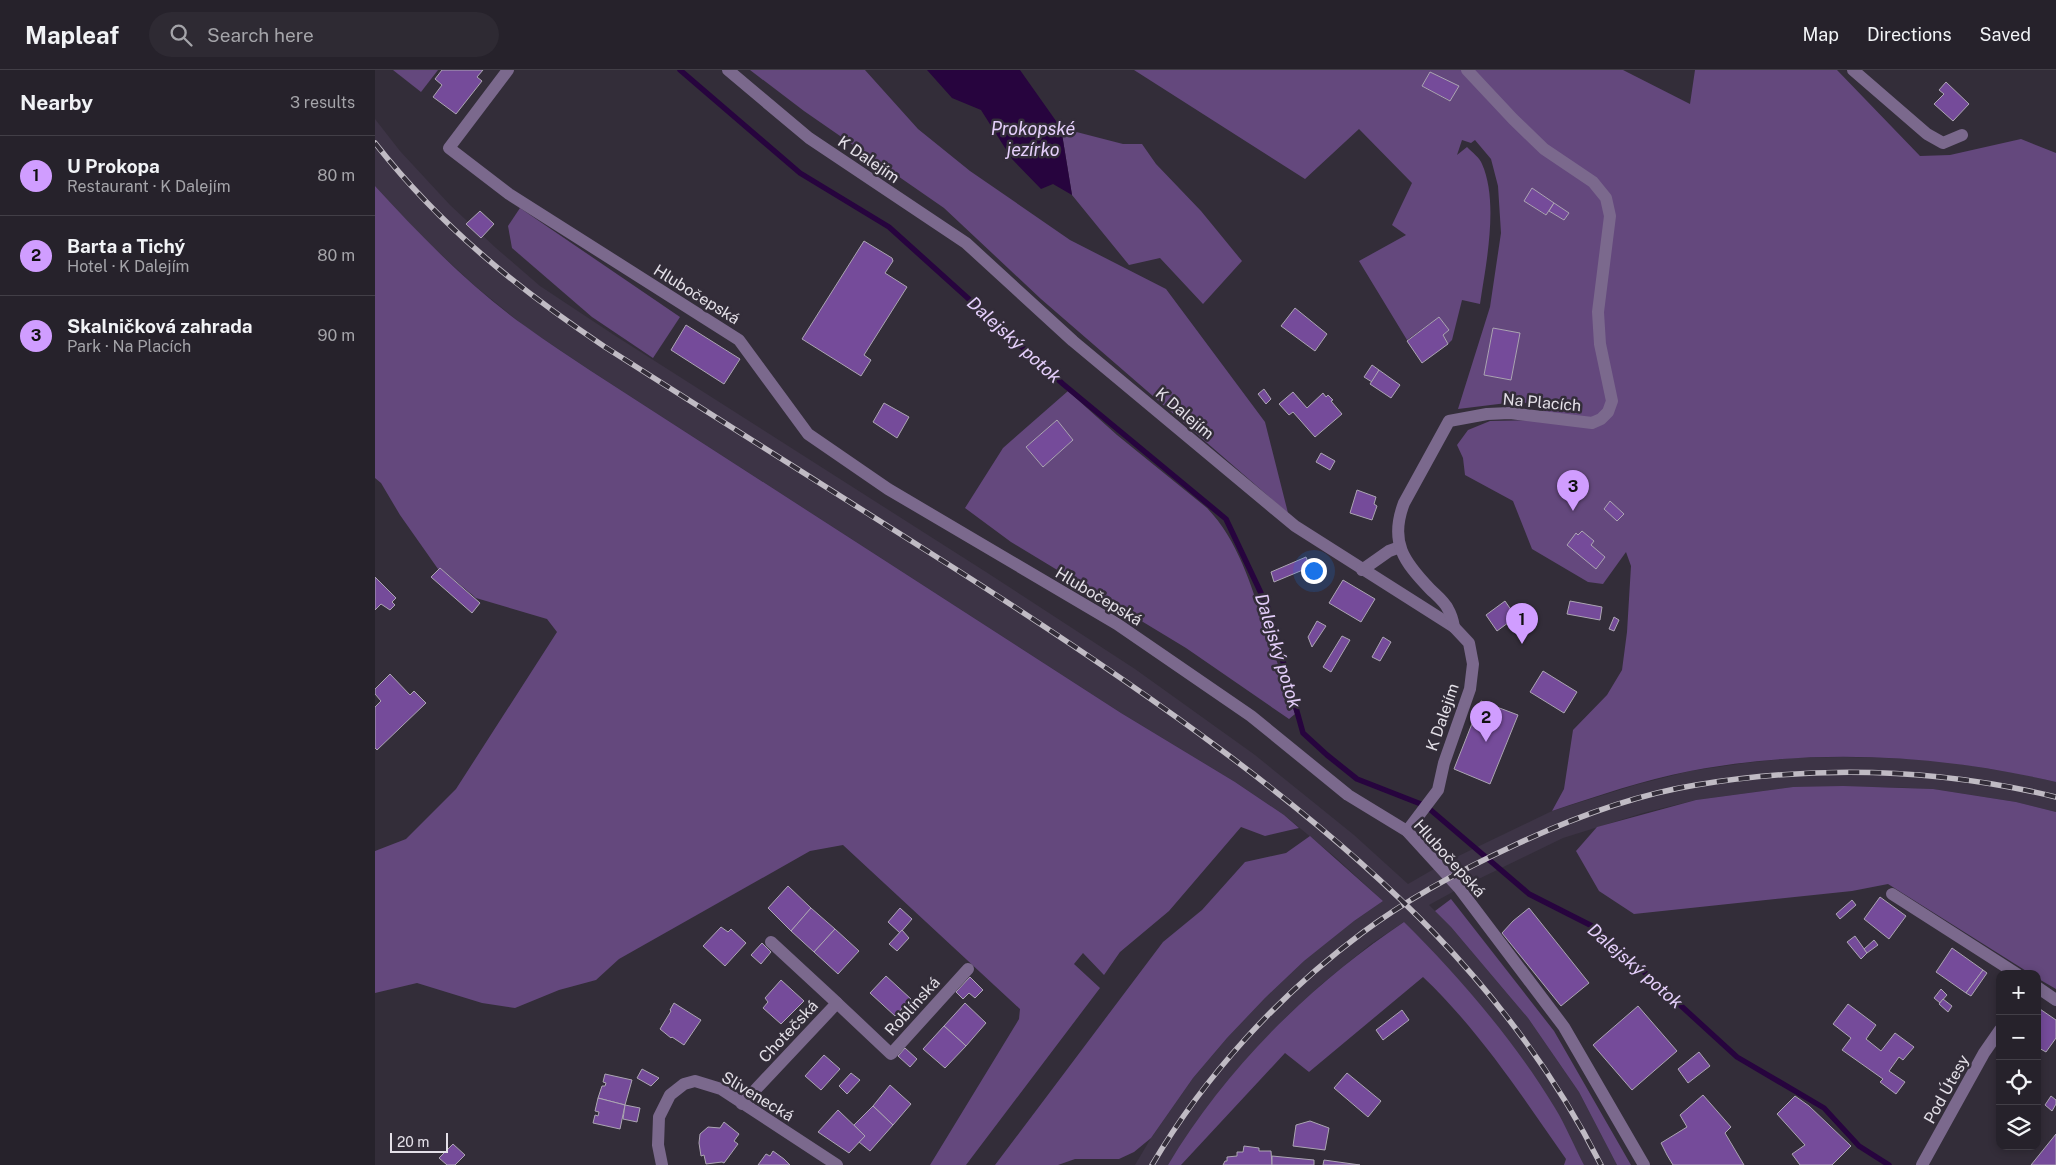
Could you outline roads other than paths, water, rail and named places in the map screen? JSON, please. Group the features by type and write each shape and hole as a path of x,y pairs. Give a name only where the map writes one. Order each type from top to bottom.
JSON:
{"street":[{"name":"Hlubočepská","path":"508,70 449,148 509,194 739,340 808,434 888,489 1117,624 1251,716 1349,795 1407,832 1459,888 1564,1027 1644,1165"},
{"name":"K Dalejím","path":"728,70 809,138 966,243 1073,341 1292,524 1454,627 1469,643 1473,664 1470,689 1444,763 1437,790 1407,832"},
{"name":"Na Placích","path":"1454,627 1448,608 1411,569 1400,547 1399,518 1409,495 1449,421 1487,414 1510,413 1592,423 1601,419 1608,412 1612,401 1600,344 1598,312 1609,216 1606,198 1593,182 1544,149 1467,70"},
{"path":"1853,70 1927,134 1943,143 1963,135"},
{"path":"1362,570 1389,551 1400,547"},
{"path":"1892,894 2011,970"},
{"name":"Chotečská","path":"742,1104 837,1003 771,942"},
{"name":"Roblínská","path":"837,1003 891,1054 968,969"},
{"path":"2041,990 2056,1000"},
{"name":"Pod Útesy","path":"1922,1165 1984,1053 1996,1036"},
{"name":"Slivenecká","path":"662,1165 658,1145 659,1118 670,1096 684,1084 695,1081 721,1089 837,1165"}],"water":[{"name":"Prokopské jezírko","path":"927,70 1020,70 1061,128 1072,195 1053,184 1041,189 1012,159 981,110 952,98"}],"waterway":[{"name":"Dalejský potok","path":"680,70 800,173 889,227 1063,384 1226,519 1268,608 1303,733 1327,755 1357,779 1426,806 1529,894 1596,928 1737,1057 1824,1108 1859,1146 1889,1165"}],"railway":[{"path":"375,143 426,202 454,229 511,279 541,302 605,347 954,568 1089,656 1220,749 1333,838 1386,885 1436,934 1482,987 1526,1042 1565,1101 1601,1165"},
{"path":"1152,1165 1195,1100 1220,1068 1273,1010 1331,957 1380,920 1437,884 1560,825 1604,808 1673,789 1787,774 1832,772 1922,775 2011,787 2056,797"}],"place":[{"name":"Skalničková zahrada","path":"1573,511"},
{"name":"U Prokopa","path":"1522,644"},
{"name":"Barta a Tichý","path":"1486,742"}]}
